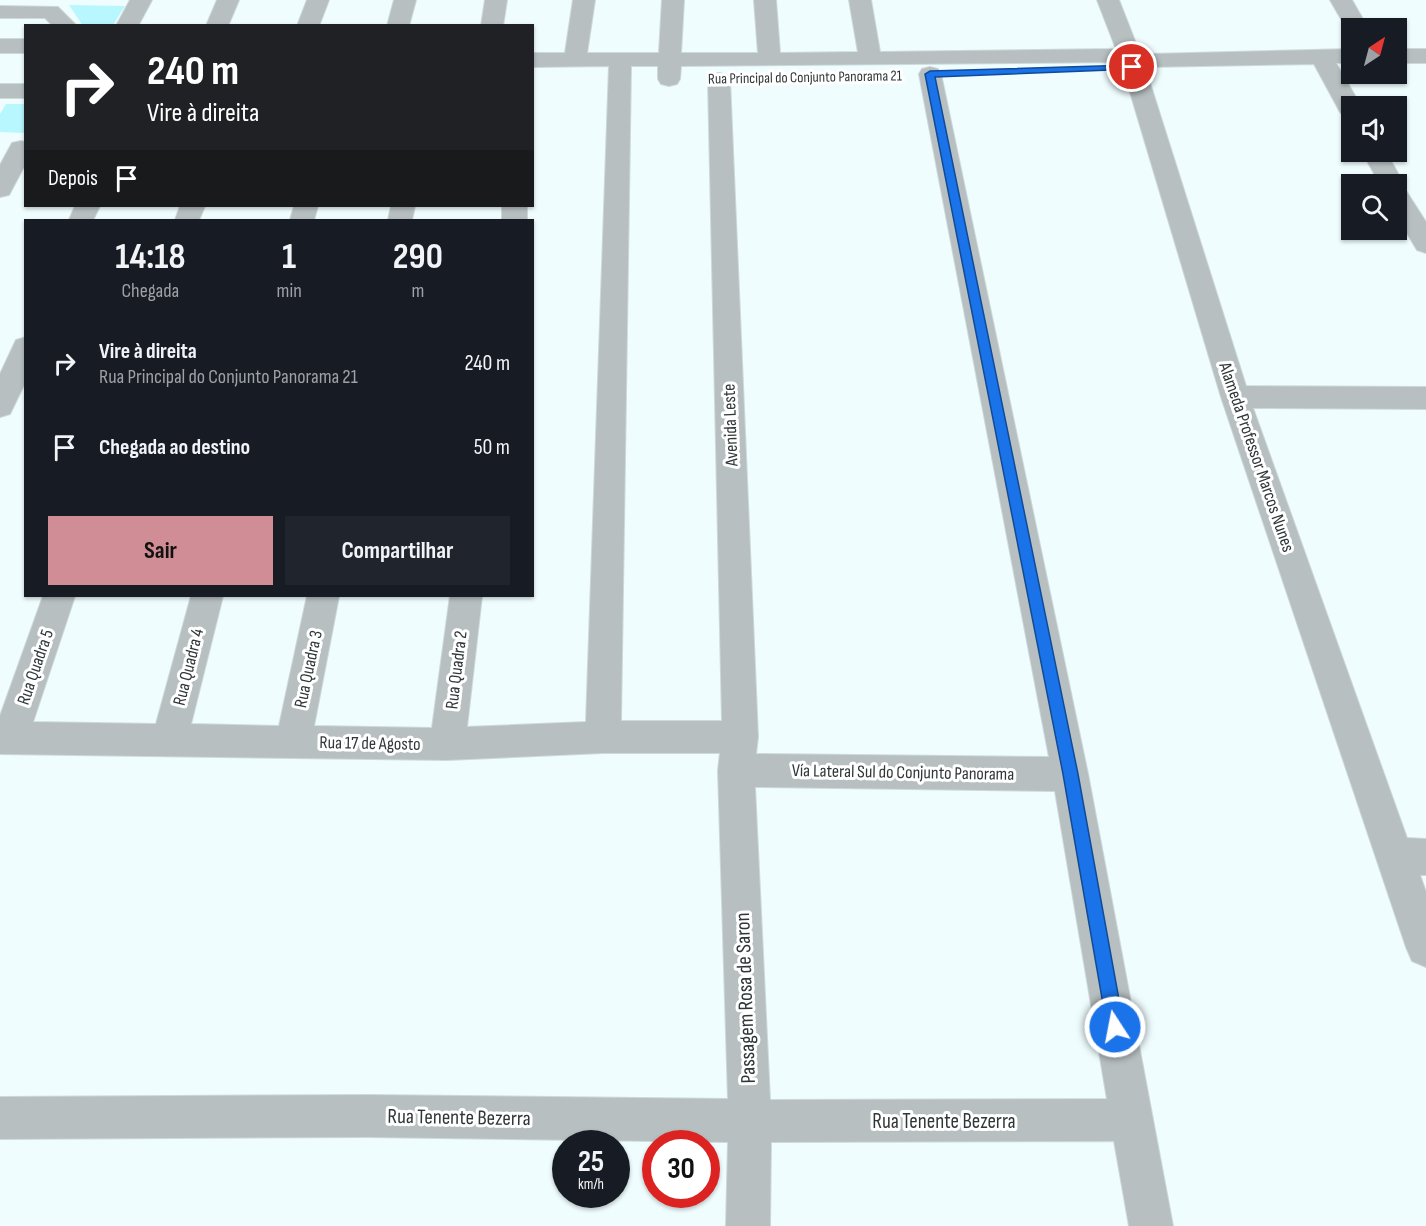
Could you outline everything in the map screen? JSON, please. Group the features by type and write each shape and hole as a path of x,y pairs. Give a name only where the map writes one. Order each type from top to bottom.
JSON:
{"street":[{"path":"128,24 141,0"},
{"path":"218,24 228,0"},
{"path":"310,24 318,0"},
{"path":"399,24 405,0"},
{"path":"492,24 496,0"},
{"path":"580,74 584,0"},
{"path":"669,69 673,0"},
{"path":"765,0 769,58"},
{"path":"860,0 870,59"},
{"name":"Alameda Professor Marcos Nunes","path":"1108,0 1137,61 1236,397 1411,856 1426,947"},
{"path":"1341,0 1351,18"},
{"path":"0,12 58,12"},
{"path":"0,46 24,46"},
{"path":"1407,56 1426,56"},
{"path":"1321,57 1343,96"},
{"name":"Rua Principal do Conjunto Panorama 21","path":"544,81 580,74 669,69 769,58 1137,61 1341,57"},
{"name":"Rua Principal do Conjunto Panorama 21","path":"534,61 580,74"},
{"name":"Rua Principal do Conjunto Panorama 21","path":"669,69 719,80 930,74 1137,61"},
{"path":"603,737 621,70"},
{"path":"930,74 1070,774 1151,1226"},
{"name":"Avenida Leste","path":"719,80 738,754"},
{"path":"0,91 24,91"},
{"path":"0,189 16,148"},
{"path":"1407,211 1426,244"},
{"path":"0,406 24,352"},
{"path":"1236,397 1426,398"},
{"name":"Rua Quadra 5","path":"5,738 59,597"},
{"name":"Rua Quadra 4","path":"170,740 207,597"},
{"name":"Rua Quadra 3","path":"293,742 323,597"},
{"name":"Rua Quadra 2","path":"447,744 466,597"},
{"name":"Rua 17 de Agosto","path":"5,738 447,744 603,737 738,754"},
{"name":"Vía Lateral Sul do Conjunto Panorama","path":"738,754 1070,774"},
{"name":"Passagem Rosa de Saron","path":"738,754 750,1121 748,1226"},
{"name":"Rua Tenente Bezerra","path":"0,1118 368,1116 750,1121 1133,1120"}],"shaded area":[{"path":"69,5 125,6 114,24 82,24"},
{"path":"6,104 24,104 24,133 0,132 0,114"}],"route":[{"path":"1115,1027 1070,774 930,74 1132,67"}]}
